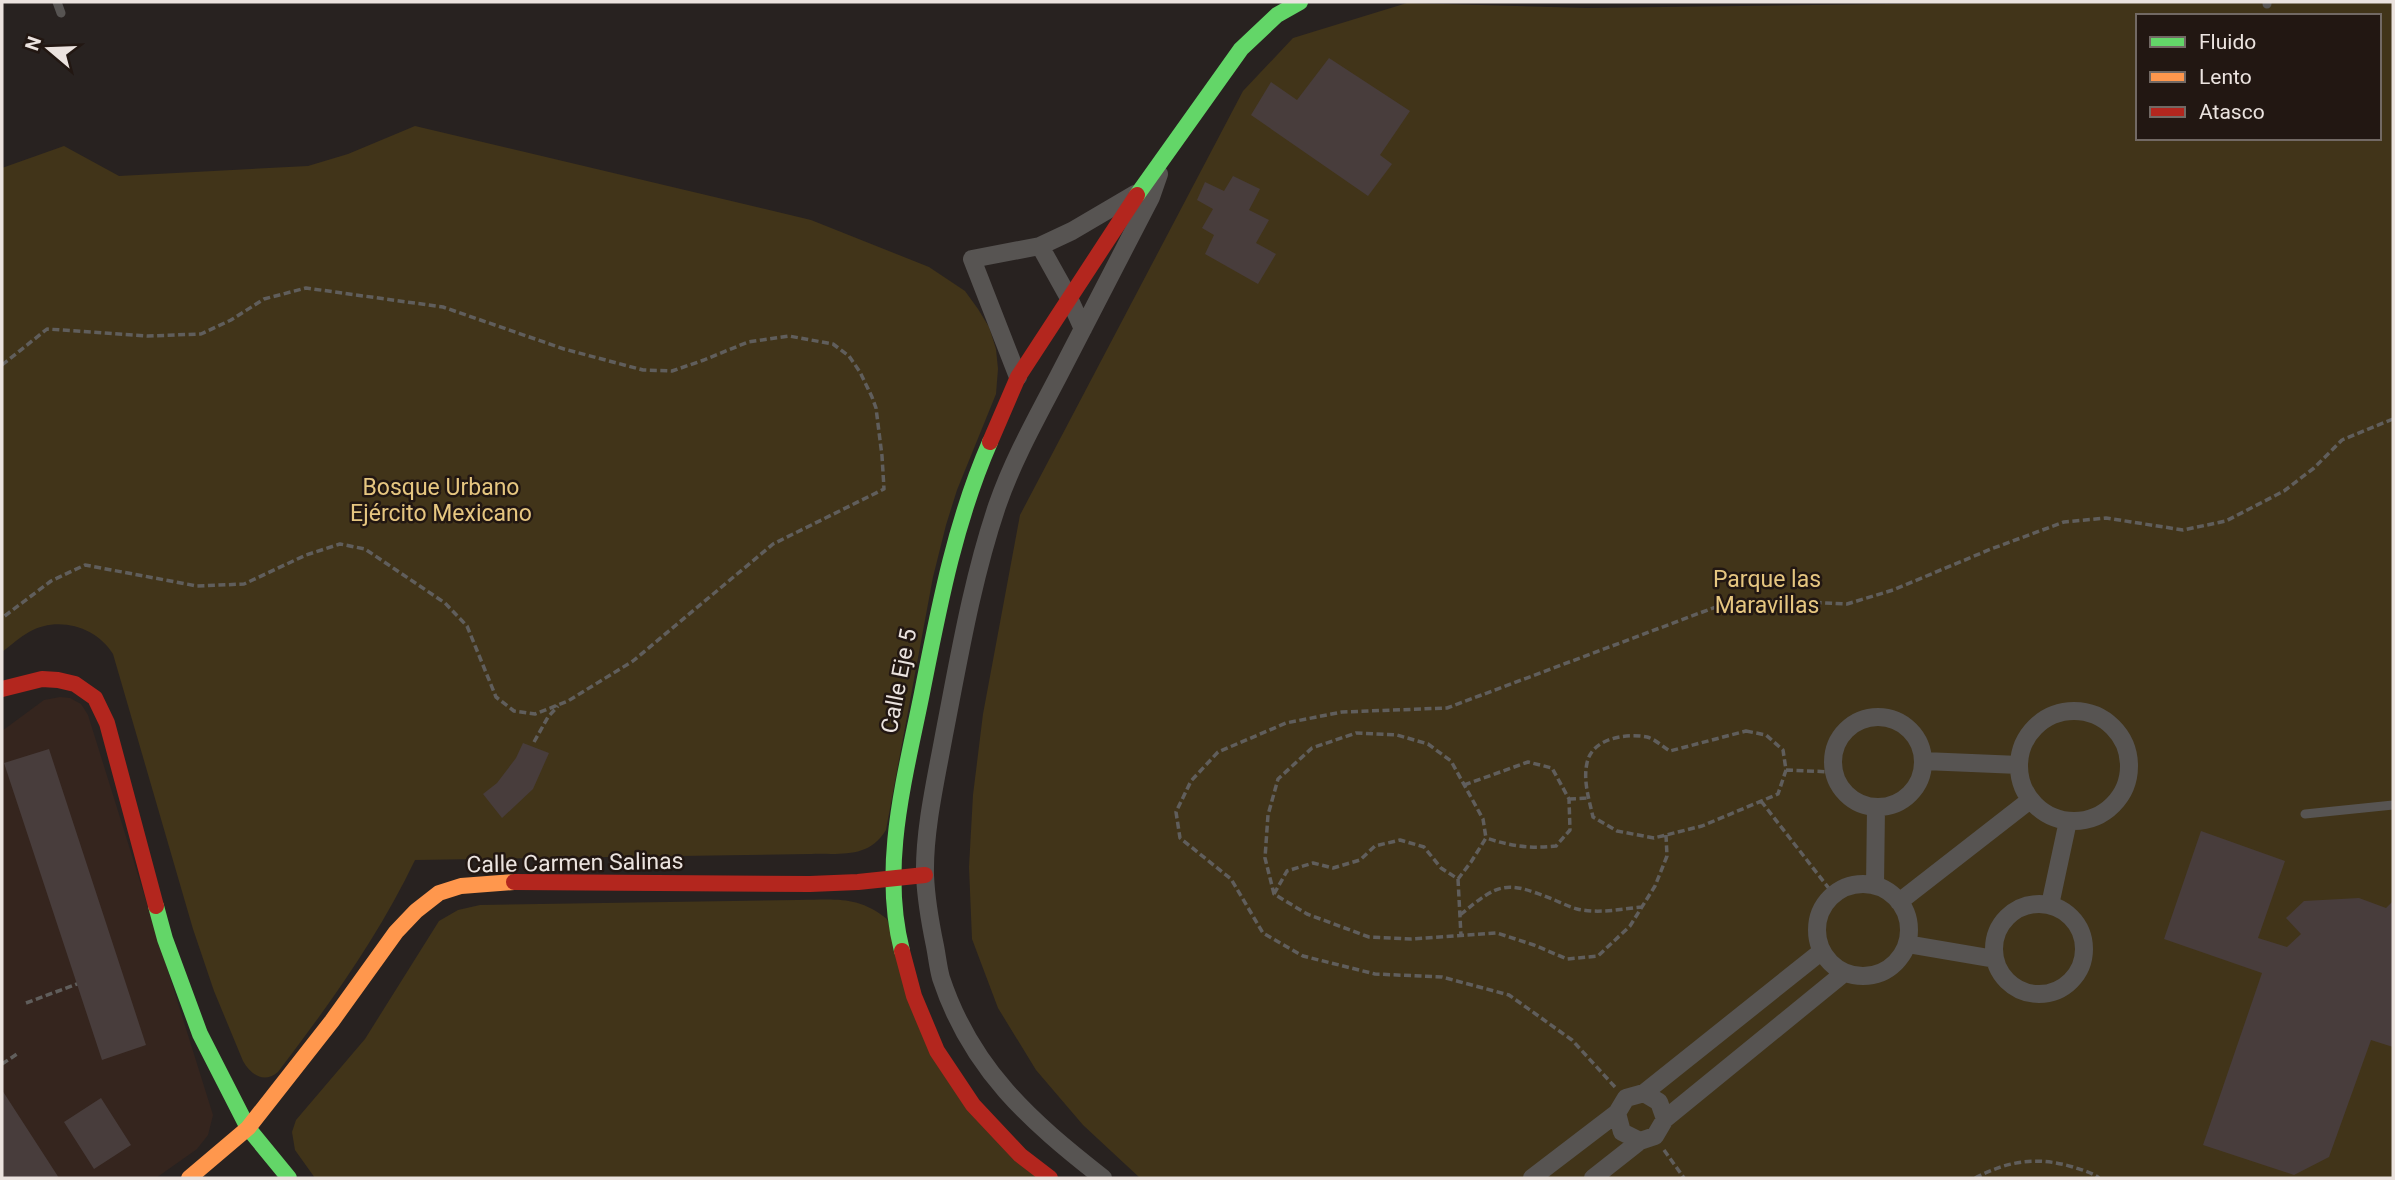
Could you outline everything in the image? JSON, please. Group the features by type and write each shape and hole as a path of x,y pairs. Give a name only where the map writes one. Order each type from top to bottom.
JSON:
{"street":[{"path":"1103,1178 1042,1129 1011,1099 981,1059 959,1021 941,976 928,915 926,850 938,768 979,568 997,505 1018,452 1083,329 1145,195 1167,155 1241,49 1277,15 1300,2"},
{"path":"1017,377 972,259 1040,246 1145,195"},
{"name":"Calle Eje 5","path":"1050,1178 1020,1155 973,1105 937,1051 914,996 896,926 892,879 903,788 951,553 972,483 1017,377 1069,298 1145,195"},
{"path":"1040,246 1083,329"},
{"path":"4,693 32,680 55,679 78,685 95,699 107,723 165,939 200,1034 248,1128 289,1178"},
{"path":"2080,710 2098,715 2113,725 2124,740 2130,758 2129,776 2123,794 2111,808 2095,817 2078,821 2060,820 2043,812 2030,800 2021,783 2019,765 2022,747 2031,731 2044,719 2061,711 2080,710"},
{"path":"1873,716 1888,717 1902,723 1913,733 1921,746 1924,761 1922,776 1905,800 1876,808 1861,805 1849,797 1839,786 1833,772 1833,757 1841,736 1858,721 1873,716"},
{"path":"1924,761 2019,765"},
{"path":"1899,902 2030,800"},
{"path":"1875,886 1876,808"},
{"path":"2050,905 2068,821"},
{"name":"Calle Carmen Salinas","path":"189,1178 248,1128 332,1021 396,932 416,911 439,893 461,886 493,882 810,884 925,875"},
{"path":"1861,884 1889,892 1899,902 1907,915 1907,944 1901,957 1890,968 1875,975 1860,977 1844,973 1831,964 1822,951 1817,936 1818,920 1824,906 1834,895 1846,887 1861,884"},
{"path":"2034,904 2050,905 2063,911 2074,921 2082,934 2083,957 2075,977 2050,993 2022,991 2000,972 1995,958 1994,944 1999,929 2008,917 2020,908 2034,904"},
{"path":"1907,944 1995,958"},
{"path":"1532,1178 1621,1106 1644,1093 1822,951"},
{"path":"1593,1178 1648,1139 1665,1119 1844,973"},
{"path":"1644,1093 1659,1102 1665,1119"},
{"path":"1621,1106 1622,1132 1648,1139"}],"lane":[{"path":"57,2 61,13"},
{"path":"2305,814 2393,806"}],"path":[{"path":"2,365 47,329 148,336 201,334 231,320 264,299 306,288 443,307 564,349 643,370 672,371 748,342 789,335 833,344 849,356 860,372 876,408 884,489 772,544 633,661 559,705 535,714 514,711 496,697 467,626 445,603 365,549 340,544 306,555 244,584 197,586 85,565 51,581 2,618"},
{"path":"1621,1106 1572,1040 1509,995 1442,977 1375,974 1303,956 1263,933 1231,879 1180,838 1176,813 1191,781 1218,752 1286,723 1342,712 1447,708 1729,602 1847,604 1893,590 2064,522 2106,518 2183,530 2226,521 2284,491 2314,468 2342,440 2393,419"},
{"path":"534,742 548,717 559,705"},
{"path":"1746,731 1766,735 1783,750 1786,770 1778,794 1702,826 1654,838 1617,831 1593,817 1586,788 1587,760 1602,743 1622,736 1649,737 1670,751 1746,731"},
{"path":"1461,936 1458,878 1486,838 1483,819 1451,761 1428,744 1397,735 1356,733 1312,748 1278,779 1268,815 1265,858 1274,894 1307,914 1369,937 1411,939 1461,936 1497,933 1567,959 1598,956 1630,926 1655,886 1667,856 1666,835"},
{"path":"1464,785 1528,762 1552,768 1569,799 1570,830 1556,846 1534,849 1506,845 1486,838"},
{"path":"1786,770 1833,772"},
{"path":"1569,799 1588,798"},
{"path":"1762,801 1834,895"},
{"path":"1274,894 1287,870 1312,863 1333,868 1360,860 1375,846 1400,840 1424,847 1441,868 1458,878"},
{"path":"1460,915 1483,895 1508,885 1576,908 1600,912 1642,907"},
{"path":"26,1003 77,984"},
{"path":"2,1064 17,1054"},
{"path":"1648,1139 1684,1178"},
{"path":"1975,1178 2022,1161 2053,1161 2092,1173 2099,1178"}],"shaded area":[{"path":"70,698 81,704 88,715 213,1115 208,1135 197,1149 156,1178 2,1178 2,731 44,700"}],"green space":[{"name":"Parque las Maravillas","path":"2036,2 2393,2 2393,1178 1140,1178 1083,1125 1036,1070 998,1008 972,939 969,867 973,795 983,714 1020,515 1243,91 1293,38 1407,3 1587,8"},
{"name":"Bosque Urbano Ejército Mexicano","path":"415,126 811,220 929,267 965,291 989,327 996,349 996,394 957,490 946,525 933,577 886,830 879,839 862,850 843,854 415,860 369,943 334,996 278,1072 273,1076 263,1077 254,1074 243,1061 214,991 193,929 113,654 97,637 64,624 40,627 2,652 2,168 64,146 119,176 308,166 348,154"},
{"path":"834,900 855,902 887,919 936,1056 1048,1178 315,1178 295,1150 292,1132 296,1120 365,1039 439,921 458,910 480,905"}],"building":[{"path":"1329,58 1410,111 1380,155 1392,164 1368,196 1251,115 1271,82 1297,100"},
{"path":"1233,176 1260,189 1249,210 1269,220 1256,243 1276,254 1258,284 1205,254 1214,235 1202,228 1213,209 1197,200 1205,182 1224,191"},
{"path":"523,743 549,753 533,789 502,818 483,794 497,783 516,758"},
{"path":"49,749 146,1045 102,1060 4,763"},
{"path":"2201,831 2285,861 2258,938 2287,947 2301,934 2286,918 2304,901 2359,898 2386,908 2393,901 2393,1047 2371,1040 2329,1157 2294,1175 2203,1145 2262,973 2164,939"},
{"path":"2,1090 59,1178 5,1178 2,1174"},
{"path":"101,1098 131,1145 94,1169 64,1122"}],"traffic: fast":[{"path":"1137,195 1241,49 1277,15 1300,2"},
{"path":"902,951 893,886 902,789 949,565 967,503 990,442"},
{"path":"156,906 165,939 200,1034 248,1128 289,1178"}],"traffic: slow":[{"path":"189,1178 248,1128 332,1021 396,932 416,911 439,893 461,886 514,882"}],"traffic: jam":[{"path":"990,442 1018,377 1137,195"},
{"path":"2,689 42,679 58,680 75,684 95,698 107,723 156,906"},
{"path":"514,882 810,884 925,875"},
{"path":"902,951 914,996 937,1051 973,1105 1020,1155 1050,1178"}]}
